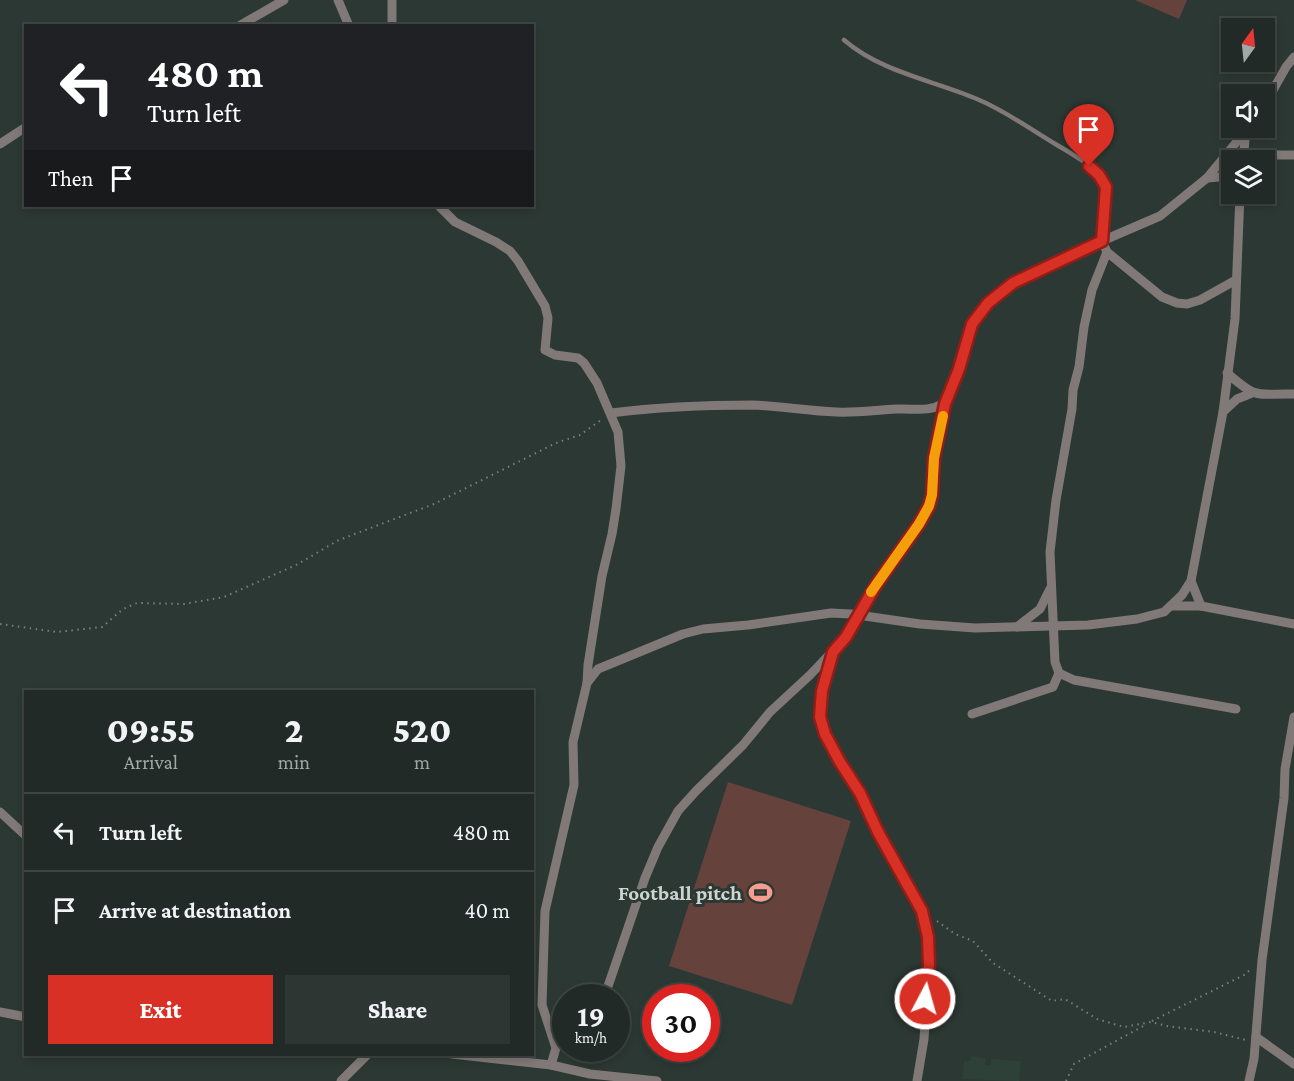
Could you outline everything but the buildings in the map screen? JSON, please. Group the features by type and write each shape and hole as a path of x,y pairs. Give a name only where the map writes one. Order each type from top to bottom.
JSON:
{"street":[{"path":"242,24 284,0"},
{"path":"338,0 348,24"},
{"path":"392,0 392,24"},
{"path":"1275,86 1294,57"},
{"path":"0,144 24,128"},
{"path":"609,984 645,878 658,847 678,811 743,745 790,692 846,637 876,585 929,506 932,495 934,458 945,404 959,369 972,324 988,303 1013,283 1160,216 1207,178 1240,138"},
{"path":"1275,155 1294,155"},
{"path":"1207,178 1221,176"},
{"path":"587,683 598,669 606,665 629,658 683,634 703,629 831,613 954,627 1088,625 1155,615 1172,606 1191,581 1223,412 1235,319 1240,204"},
{"path":"440,207 455,222 468,230 480,233 510,251 546,306 548,318 545,350 555,355 578,358 584,363 597,382 618,432 621,466 614,526 602,576 587,683 573,742 574,785 545,911 542,1005 552,1036"},
{"path":"1102,241 1107,252 1162,297 1177,303 1187,304 1200,300 1236,280"},
{"path":"972,714 1053,687 1059,673 1055,662 1051,588 1050,552 1053,521 1072,409 1073,390 1092,290 1107,252"},
{"path":"1227,374 1252,393 1270,396 1294,394"},
{"path":"1223,412 1237,399 1252,393"},
{"path":"611,413 652,408 753,405 837,412 899,409 921,411 945,404"},
{"path":"1191,581 1201,606"},
{"path":"1017,627 1040,609 1051,588"},
{"path":"1172,606 1201,606 1294,624"},
{"path":"833,652 822,691 820,717 825,734 860,793 878,832 922,911 927,926 929,965 924,1039 917,1081"},
{"path":"1059,673 1074,680 1236,709"},
{"path":"1249,1081 1256,1037 1262,960 1289,770 1294,717"},
{"path":"0,812 24,834"},
{"path":"0,1012 24,1017"},
{"path":"1256,1037 1294,1064"},
{"path":"341,1081 366,1056"},
{"path":"470,1056 551,1065 589,1078 657,1081"}],"lane":[{"path":"844,40 875,62 1005,112 1078,158 1099,175 1106,187 1102,241"}],"path":[{"path":"0,624 57,632 102,627 123,609 137,603 184,604 230,595 296,565 339,540 434,504 556,443 580,435 611,413"},
{"path":"922,911 955,934 973,941 993,963 1052,1001 1065,999 1097,1018 1124,1027 1151,1022 1214,1032 1249,1041 1256,1037"},
{"path":"1066,1081 1074,1065 1151,1022 1244,975 1262,960"}],"shaded area":[{"path":"1135,0 1187,0 1179,19"},
{"name":"Football pitch","path":"728,782 851,821 792,1005 669,966"},
{"path":"972,1056 986,1059 985,1065 991,1065 991,1059 1021,1061 1019,1081 962,1079 964,1061 970,1061"}],"slow traffic":[{"path":"871,592 929,506 932,495 934,458 943,416"}],"place":[{"name":"Football pitch","path":"760,893"}],"route":[{"path":"925,999 929,965 927,926 922,911 878,832 860,793 825,734 820,717 822,691 833,652 846,637 862,607 929,506 932,495 934,458 945,404 959,369 972,324 988,303 1013,283 1102,241 1106,187 1099,175 1089,166"}]}
